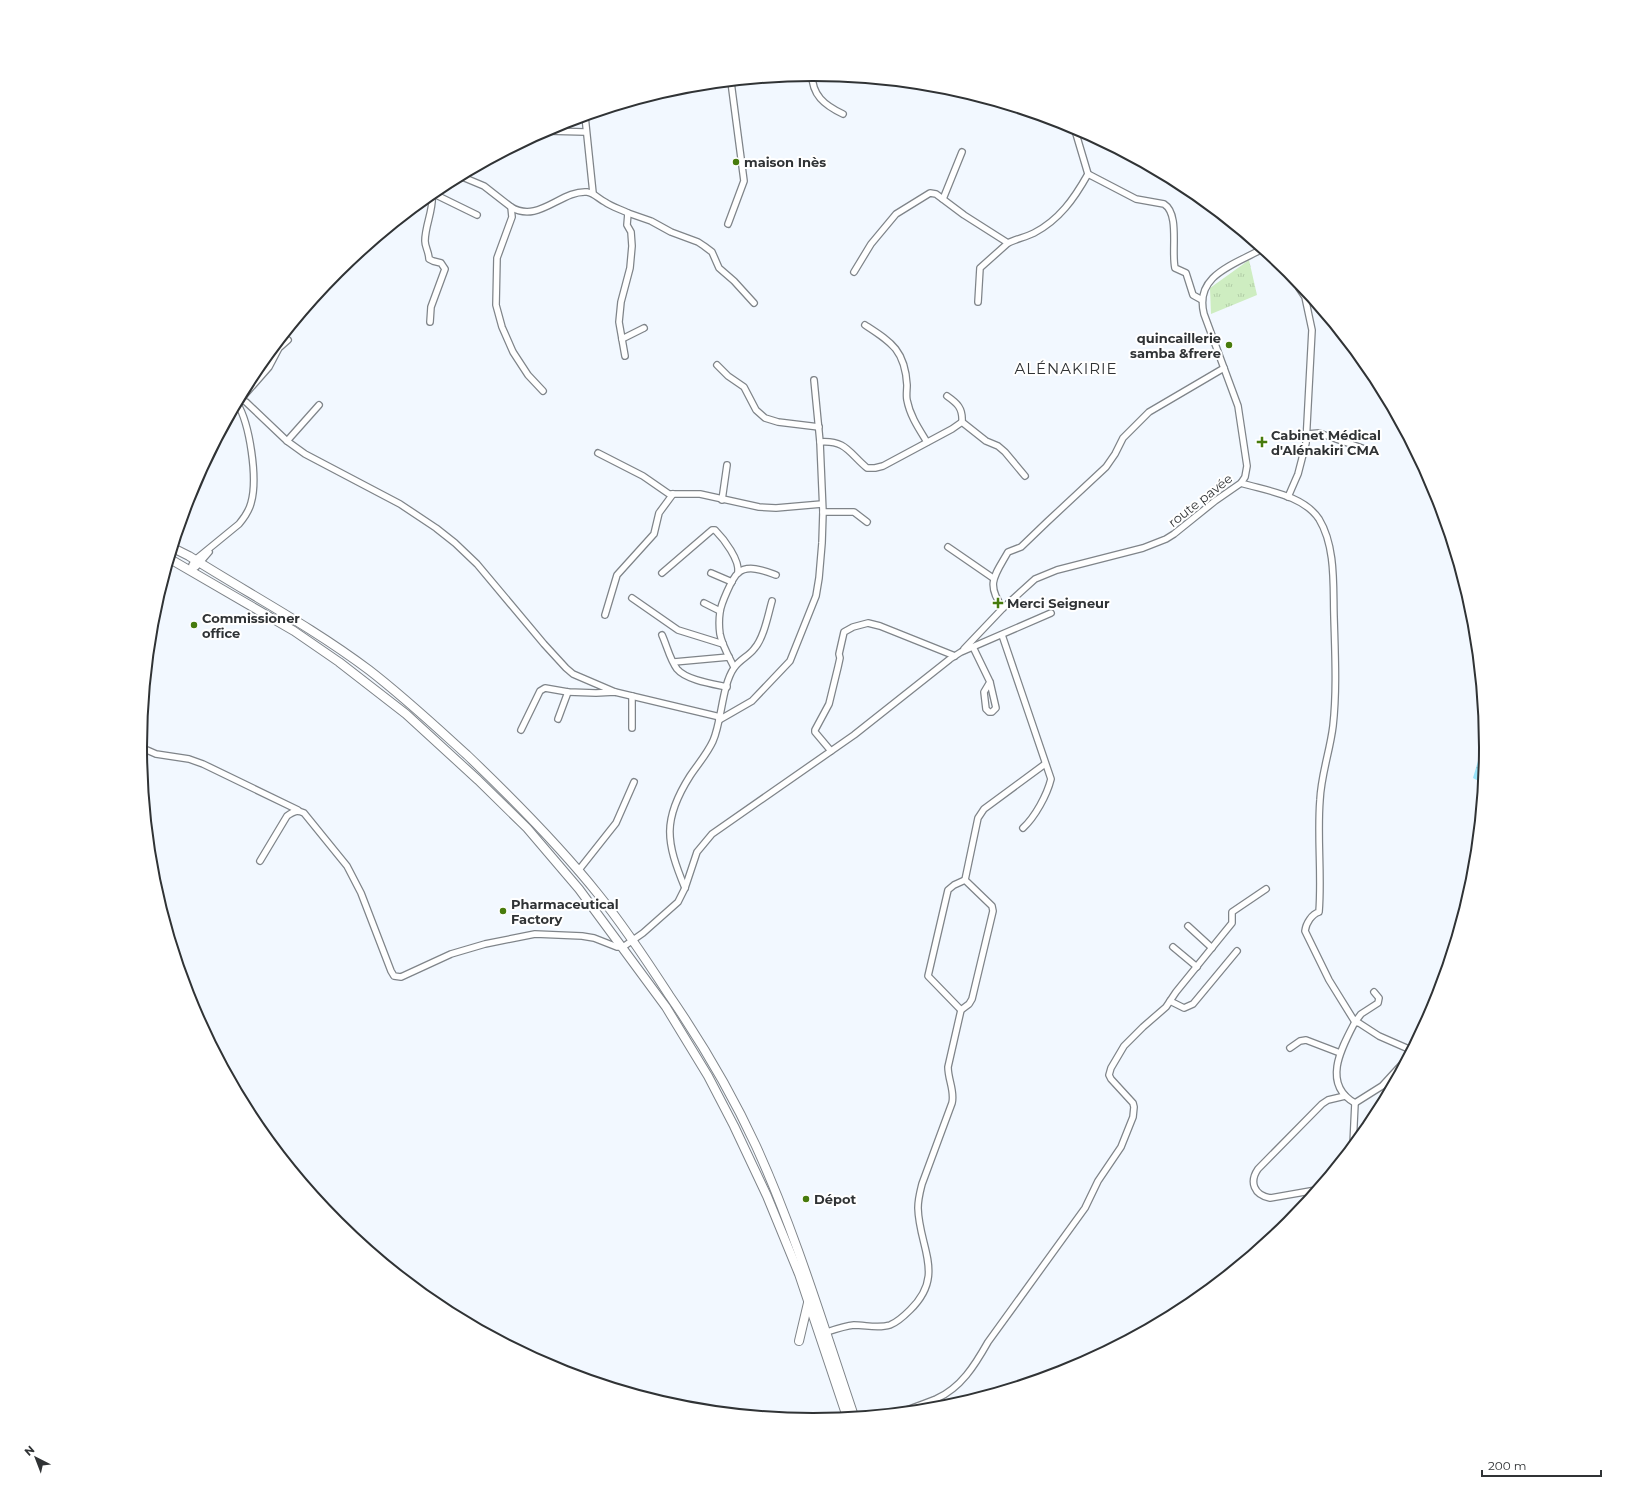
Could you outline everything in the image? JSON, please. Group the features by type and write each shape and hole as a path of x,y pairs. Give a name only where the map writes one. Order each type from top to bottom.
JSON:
{"highway":[{"path":"177,550 257,596 319,635 392,688 416,708 503,790 598,894 634,941 691,1028 740,1114 756,1146 791,1229 846,1412"},
{"path":"174,561 294,631 339,662 406,714 478,780 527,828 579,889 624,947 666,1007 708,1076 727,1112 767,1196 799,1274 808,1303 823,1333 853,1412"},
{"path":"798,1341 808,1303"}],"street":[{"path":"812,81 812,85 816,92 833,109 843,114"},
{"path":"728,224 744,181 732,86"},
{"path":"585,121 593,193"},
{"path":"560,131 585,132"},
{"path":"1077,136 1088,174 1136,199 1164,204 1168,207 1173,218 1175,268 1186,273 1193,295 1202,300 1207,283 1214,276 1258,251"},
{"path":"943,199 962,152"},
{"path":"978,302 980,268 1008,243 1034,233 1055,219 1068,206 1088,174"},
{"path":"466,179 484,186 511,207 521,212 533,211 580,193 593,193 605,203 651,221 670,232 698,242 704,246 712,252 719,268 734,281 754,303"},
{"path":"854,272 871,244 896,214 930,193 936,194 964,215 1008,243"},
{"path":"439,196 477,215"},
{"path":"430,322 431,307 445,269 441,263 429,259 429,252 425,241 432,201"},
{"path":"511,207 512,218 497,258 496,305 502,327 513,352 528,375 543,391"},
{"path":"625,356 619,322 621,302 630,268 632,246 631,232 627,225 628,213"},
{"path":"1288,497 1303,459 1307,434 1312,330 1305,299"},
{"name":"route pavée","path":"961,652 1003,608 1035,579 1046,574 1143,548 1166,539 1215,500 1241,483 1247,472 1238,406 1204,314 1202,300"},
{"path":"865,325 892,344 900,354 907,384 907,400 914,419 927,442"},
{"path":"622,339 644,328"},
{"path":"284,344 288,340"},
{"path":"255,383 269,367 275,355"},
{"path":"717,365 728,376 744,387 756,410 765,418 778,422 819,427"},
{"path":"1003,608 995,598 993,578 1008,552 1021,547 1106,466 1116,454 1123,438 1149,412 1224,368"},
{"path":"243,402 246,402 287,441 318,462 400,504 436,528 455,543 477,564 544,644 573,674 615,692 720,718 752,701 790,661 817,590 822,543 822,504 820,442 814,380"},
{"path":"820,442 832,441 841,444 867,468 883,466 952,429 962,422 963,412 957,404 947,396"},
{"path":"287,441 319,405"},
{"path":"191,570 244,517 251,503 253,495 253,474 246,419 241,406"},
{"path":"962,422 986,441 998,446 1025,476"},
{"path":"1307,434 1319,434 1362,448"},
{"path":"598,453 643,476 667,492 673,494 700,494 759,508 822,504"},
{"path":"722,500 727,465"},
{"path":"1241,483 1288,497 1299,502 1318,518 1324,529 1332,568 1336,693 1333,727 1322,780 1320,799 1318,837 1320,874 1319,912 1316,912 1305,926 1305,931 1318,960 1340,1000 1355,1022 1379,1036 1407,1048"},
{"path":"605,615 617,575 654,534 659,513 673,494"},
{"path":"822,512 854,512 867,522"},
{"path":"662,574 712,530 715,530 728,544 738,565 738,573"},
{"path":"948,547 993,578"},
{"path":"734,667 723,644 720,632 720,611 732,582 738,573 747,569 761,569 776,575"},
{"path":"711,573 732,582"},
{"path":"632,598 678,630 723,644"},
{"path":"685,888 671,851 669,831 673,808 690,776 713,740 734,667 756,647 772,601"},
{"path":"704,603 720,611"},
{"path":"147,750 156,754 189,759 203,764 304,813 347,866 361,894 394,976 401,977 451,954 485,944 535,934 582,936 594,938 617,947 624,947 634,941 678,902 685,888 697,852 712,834 890,708 961,652 1051,612"},
{"path":"831,750 815,732 815,730 827,708 840,658 838,654 842,637 846,629 868,623 880,626 955,656"},
{"path":"662,635 677,669 694,679 727,687"},
{"path":"1002,635 1045,764 1051,777 1035,814 1031,821 1023,828"},
{"path":"973,647 990,682"},
{"path":"674,662 729,657"},
{"path":"521,730 540,691 543,689 607,694 615,692"},
{"path":"558,719 568,692"},
{"path":"632,696 632,728"},
{"path":"965,880 980,814 1045,764"},
{"path":"578,871 616,823 634,782"},
{"path":"260,861 287,816 294,811 304,813"},
{"path":"823,1333 854,1325 876,1327 892,1324 903,1317 913,1307 926,1289 929,1272 918,1209 918,1201 922,1184 952,1103 953,1092 948,1074 948,1067 961,1010 972,1000 993,911 992,906 965,880"},
{"path":"961,1010 928,976 948,890 954,885 965,880"},
{"path":"925,1403 938,1398 953,1388 965,1377 988,1342 1085,1208 1098,1181 1121,1147 1134,1117 1134,1107 1133,1103 1109,1075 1111,1068 1124,1046 1143,1027 1162,1013 1232,923 1232,912 1266,889"},
{"path":"1188,926 1212,948"},
{"path":"1173,947 1197,967"},
{"path":"1170,1001 1184,1008 1193,1004 1237,951"},
{"path":"1355,1103 1344,1096 1339,1088 1337,1066 1340,1053 1355,1022 1361,1014 1378,1003 1379,998 1374,992"},
{"path":"1290,1048 1300,1041 1306,1040 1340,1053"},
{"path":"1355,1103 1382,1086 1393,1074"},
{"path":"1309,1191 1270,1198 1263,1197 1258,1194 1255,1189 1253,1182 1254,1175 1258,1169 1322,1104 1328,1100 1344,1096"},
{"path":"1353,1135 1355,1103"}],"green space":[{"path":"1249,260 1257,295 1211,314 1210,288"}],"water":[{"path":"1479,758 1478,781 1473,778"}],"place":[{"name":"maison Inès","path":"736,162"},
{"name":"quincaillerie samba &frere","path":"1229,345"},
{"name":"Cabinet Médical d'Alénakiri CMA","path":"1262,442"},
{"name":"Merci Seigneur","path":"998,603"},
{"name":"Commissioner office","path":"194,625"},
{"name":"Pharmaceutical Factory","path":"503,911"},
{"name":"Dépot","path":"806,1199"}],"district":[{"name":"ALÉNAKIRIE","path":"1066,369"}]}
